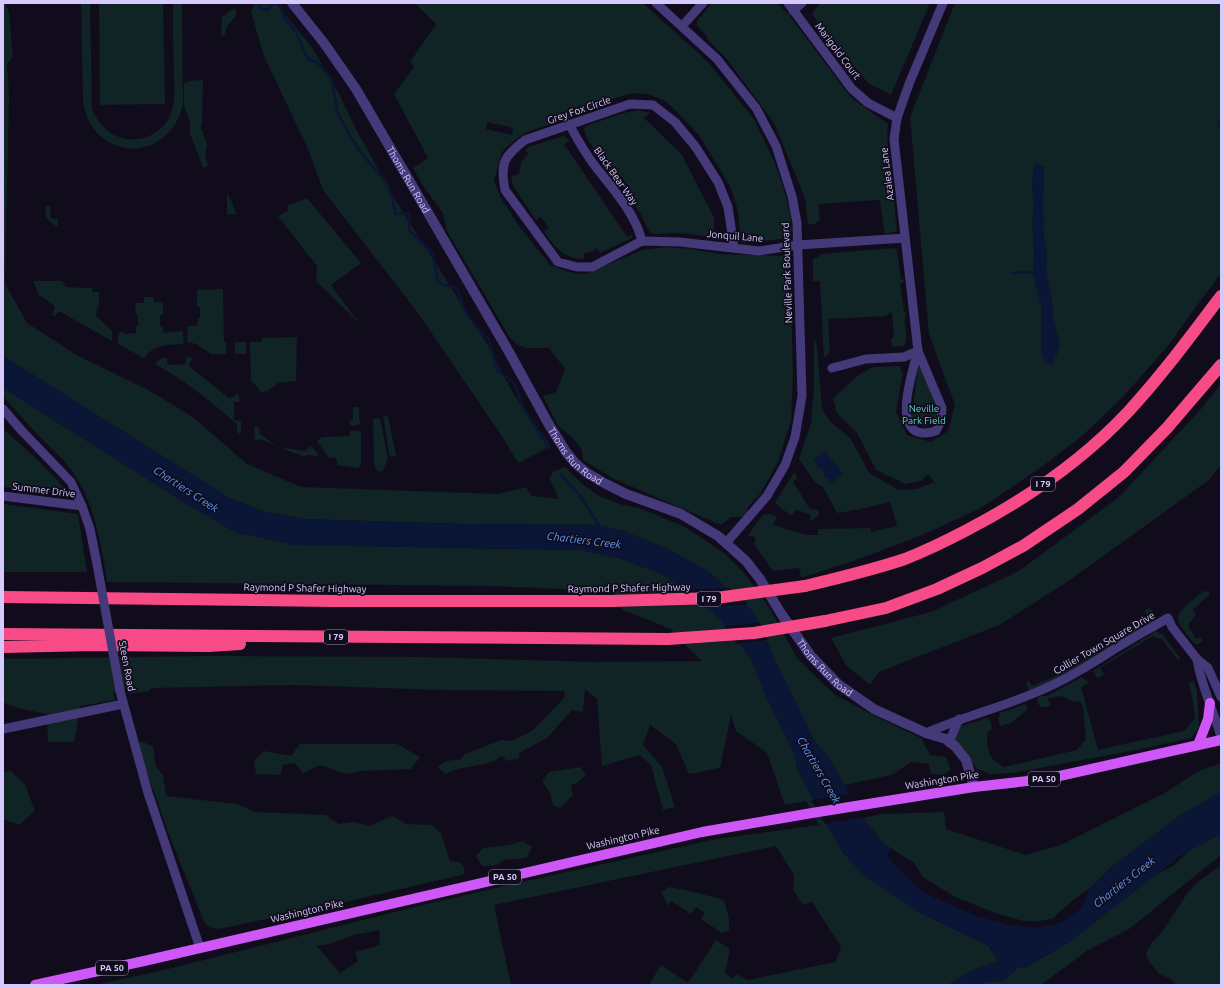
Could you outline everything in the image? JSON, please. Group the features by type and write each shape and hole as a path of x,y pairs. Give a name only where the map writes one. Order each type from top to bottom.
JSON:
{"highway":[{"name":"Raymond P Shafer Highway","path":"3,597 334,601 611,601 716,598 805,586 858,574 906,558 950,539 995,516 1064,469 1097,442 1127,412 1172,362 1221,296"},
{"name":"I 79","path":"3,634 346,638 668,639 754,633 825,621 886,608 937,589 982,568 1029,542 1078,509 1124,472 1167,428 1221,365"},
{"path":"3,647 94,645 209,646 346,638"}],"main road":[{"path":"1198,745 1208,719 1210,703"},
{"name":"Washington Pike","path":"35,985 696,834 864,804 974,787 1046,779 1198,745 1221,738"}],"street":[{"name":"Thoms Run Road","path":"292,3 324,43 356,89 505,345 548,423 566,452 575,463 587,473 626,494 681,514 707,529 726,543 746,561 760,579 782,615 811,656 838,684 874,709 926,733 946,739 955,746 966,760 974,787"},
{"name":"Neville Park Boulevard","path":"656,3 717,59 756,108 776,146 792,196 797,223 802,396 795,437 785,465 767,496 726,543"},
{"path":"682,26 703,3"},
{"name":"Marigold Court","path":"788,3 852,89 868,103 897,118"},
{"path":"793,11 802,3"},
{"name":"Azalea Lane","path":"918,350 909,387 906,415 909,425 916,432 926,434 936,431 941,421 942,408 918,350 894,139 897,118 909,84 942,3"},
{"name":"Grey Fox Circle","path":"592,267 577,267 558,262 505,190 502,179 503,164 511,151 524,140 630,104 653,104 674,120 688,138 718,182 728,207 734,248"},
{"name":"Black Bear Way","path":"570,124 579,143 640,231 642,241"},
{"name":"Jonquil Lane","path":"592,267 642,241 680,242 759,251 798,245 906,238"},
{"path":"832,368 866,359 904,357 918,350"},
{"name":"Steen Road","path":"3,409 71,482 82,506 90,529 123,704 148,793 200,948"},
{"name":"Summer Drive","path":"3,496 82,506"},
{"name":"Collier Town Square Drive","path":"926,733 1021,699 1047,688 1088,667 1116,648 1168,618 1172,626 1197,659 1208,668 1221,697"},
{"name":"Collier Town Square Drive","path":"1197,659 1199,672 1217,720 1221,738"},
{"path":"3,729 123,704"},
{"path":"949,742 959,720"}],"green space":[{"path":"3,3 5,3 9,13 13,57 7,64 9,95 5,284 27,323 75,354 152,392 194,418 247,464 301,487 498,494 526,487 532,496 559,499 549,478 554,471 565,467 582,484 601,497 623,505 639,508 685,527 723,552 745,574 770,609 797,658 835,695 921,738 930,755 946,757 951,770 942,775 931,774 929,764 911,762 892,775 844,785 830,760 814,740 753,612 709,572 668,549 623,531 598,525 462,524 303,519 265,512 229,498 3,356"},
{"path":"81,3 90,3 92,109 98,120 111,133 122,138 135,139 155,133 166,123 172,110 174,101 173,3 182,3 183,104 175,124 162,139 147,146 130,148 113,144 99,135 88,120 83,99"},
{"path":"99,3 163,3 165,104 100,105"},
{"path":"255,3 276,3 313,49 339,94 357,131 397,203 486,342 513,393 551,446 518,463 501,435 418,313 323,190 308,149 264,56 251,12"},
{"path":"415,3 643,3 708,62 754,119 774,161 783,186 790,212 792,231 788,235 789,238 743,243 741,241 738,211 731,188 699,135 670,105 663,100 647,94 634,93 615,98 573,116 525,133 511,143 502,152 494,180 501,198 519,226 550,265 573,273 585,274 642,250 666,247 692,249 719,254 790,256 793,374 791,421 778,462 760,494 748,507 745,515 741,517 731,517 721,525 614,479 583,460 582,450 571,436 558,426 543,396 556,392 565,369 549,348 527,348 517,345 509,336 447,231 443,213 423,186 413,168 428,158 394,94 414,67 410,62 436,24","holes":["487,122 513,128 512,135 486,129"]},
{"path":"712,3 777,3 789,15 853,99 888,124 887,136 897,231 885,234 880,200 818,204 820,220 814,224 808,224 805,198 774,123 726,58 707,39 707,36 697,26 697,21"},
{"path":"820,3 930,3 891,95 868,83 812,14"},
{"path":"955,3 1221,3 1221,273 1166,348 1121,399 1083,435 1043,466 981,508 920,536 856,560 804,577 801,577 799,568 773,571 753,543 756,542 754,536 748,536 763,515 770,514 777,517 773,525 807,535 818,535 818,529 870,528 871,532 897,526 890,502 837,513 823,487 815,482 799,459 811,423 814,387 814,338 817,346 822,409 830,421 851,439 869,473 899,490 917,489 934,482 928,474 921,481 905,484 876,470 857,433 837,413 833,398 860,374 873,367 899,366 903,373 896,412 907,435 931,442 948,431 955,405 929,334 910,117"},
{"path":"234,8 236,9 236,15 227,26 225,35 223,36 221,34 222,17"},
{"path":"203,80 202,124 200,129 202,129 207,145 205,156 208,165 206,168 203,167 190,134 190,121 184,106 184,84 189,81"},
{"path":"639,110 650,113 644,118 682,155 714,218 714,238 683,233 650,233 640,213 624,189 628,186 621,176 616,179 588,140 584,129 586,126 623,113"},
{"path":"563,136 569,141 564,144 627,237 632,235 632,238 600,253 597,248 591,252 584,253 584,259 570,257 556,247 544,232 549,228 541,217 536,220 513,186 511,177 519,174 521,163 528,154 525,150 529,147"},
{"path":"227,194 229,196 237,214 227,214"},
{"path":"307,198 361,263 331,285 359,323 316,281 317,266 278,216 288,211 287,206"},
{"path":"46,206 50,206 51,219 58,219 58,225 56,226 47,218 45,212"},
{"path":"894,248 897,250 901,279 905,280 900,285 904,311 906,314 906,342 904,346 892,347 891,340 894,336 892,314 890,312 886,316 828,319 830,352 824,358 820,281 813,281 813,259 818,257 820,254"},
{"path":"33,281 62,281 66,287 92,288 92,292 99,292 99,307 97,308 96,316 112,331 112,341 59,311 55,316 52,315 55,306 39,295"},
{"path":"223,289 224,342 226,342 226,354 211,354 196,344 187,342 188,326 197,326 198,318 200,318 200,307 197,307 197,290"},
{"path":"144,297 153,297 154,302 163,302 163,315 160,315 160,326 163,326 163,333 182,331 184,343 161,346 152,350 144,358 118,344 118,334 120,332 124,332 125,334 136,333 136,326 138,326 138,315 136,315 135,303 144,303"},
{"path":"297,337 296,381 278,383 268,391 261,392 251,380 250,342 262,342 262,338"},
{"path":"235,342 246,342 246,354 235,354"},
{"path":"166,357 168,365 185,364 186,357 192,358 189,363 190,367 229,398 238,393 240,402 234,402 234,420 241,421 240,434 237,432 237,424 217,407 188,385 155,364 160,359"},
{"name":"Neville Park Field","path":"919,363 936,408 937,415 934,423 925,427 915,423 912,417"},
{"path":"1221,384 1221,465 1209,480 1064,584 999,625 879,672 870,685 846,665 831,638 931,612 1019,571 1119,497 1201,409"},
{"path":"3,388 187,504 235,532 295,545 581,550 619,558 659,573 687,589 723,622 750,657 767,697 794,753 799,773 843,853 919,912 989,946 998,962 973,970 948,985 650,985 661,965 688,983 716,940 730,949 725,973 732,979 736,974 748,980 835,962 841,947 812,902 803,905 793,890 794,875 776,846 494,905 511,985 95,985 168,969 508,885 716,839 819,825 806,801 785,805 767,753 736,731 731,715 720,768 689,774 676,744 650,725 643,745 662,767 675,807 663,810 651,765 640,755 602,766 597,699 585,689 583,712 572,710 547,738 519,753 520,758 507,761 502,756 492,762 454,770 446,774 438,768 445,762 450,760 460,760 465,754 501,740 512,741 532,731 565,697 564,691 441,690 294,685 152,688 148,691 129,694 127,689 113,692 115,700 81,706 74,742 48,742 47,714 17,708 3,702 3,659 212,656 419,657 594,662 702,661 671,629 623,610 611,588 611,591 490,586 107,582 95,522 85,493 78,480 64,461 35,432 3,396","holes":["379,930 380,945 355,952 358,961 340,973 317,946 329,944 354,935"]},
{"path":"353,407 359,407 359,419 361,423 350,426 350,421 353,420"},
{"path":"383,416 388,416 396,456 392,457 389,454"},
{"path":"380,418 388,459 382,472 376,470 374,464 373,419"},
{"path":"254,427 259,427 260,434 276,445 261,439 255,441"},
{"path":"3,429 39,461 71,495 3,487"},
{"path":"350,431 361,431 361,465 357,468 337,465 336,458 328,457 317,441 322,437 350,436"},
{"path":"311,446 319,455 304,456 280,447 305,451"},
{"path":"794,472 798,478 793,482 810,509 818,510 819,515 810,522 811,515 796,510 790,515 775,503"},
{"path":"3,504 78,514 87,572 3,572"},
{"path":"1204,591 1209,592 1209,595 1193,610 1196,615 1188,625 1196,639 1201,637 1203,641 1199,644 1195,644 1180,625 1178,617 1188,604"},
{"path":"1149,608 1153,611 1155,619 1150,624 1067,675 1033,691 1029,690 1026,682 1029,681 1032,686 1062,673 1090,657 1145,621 1148,617 1144,611"},
{"path":"1156,631 1163,635 1180,658 1178,660 1162,639 1153,636 1100,668 1104,674 1098,678 1095,675 1093,671"},
{"path":"1082,677 1089,683 1081,687 1098,750 1184,731 1195,719 1189,684 1193,680 1197,691 1199,728 1191,738 1013,773 990,774 976,768 954,739 959,727 987,718 991,722 992,729 987,733 988,749 995,761 1004,767 1077,750 1086,739 1083,707 1080,701 1073,702 1062,696 1047,699 1051,704 1048,707 1041,707 1038,704 1037,699 1040,696 1047,696"},
{"path":"1026,704 1028,709 1011,723 1000,726 998,719 1000,713"},
{"path":"140,741 153,746 156,767 163,775 166,796 237,804 255,812 326,815 339,824 354,822 369,826 392,816 407,824 432,825 441,833 450,861 460,862 464,867 465,874 320,908 218,929 208,927 203,919 171,840 138,747"},
{"path":"300,744 397,744 420,757 411,769 362,771 346,774 320,765 303,773 295,763 283,765 280,775 256,774 254,761 264,751 291,756"},
{"path":"1221,763 1221,792 1181,815 1109,869 1090,888 1053,918 1040,921 1023,921 998,914 955,897 923,877 914,863 884,844 863,818 881,814 944,812 946,829 1026,855 1061,845 1165,793 1197,772"},
{"path":"580,767 586,775 577,783 571,785 573,795 560,808 553,805 550,793 542,781 549,772"},
{"path":"10,770 25,785 35,811 19,825 3,819 3,773"},
{"path":"1221,834 1221,855 1129,929 1088,950 1041,985 980,985 986,982 1003,981 1020,966 1024,968 1068,943 1156,874 1173,866 1190,850"},
{"path":"523,841 532,847 527,858 504,860 497,865 482,866 476,856 483,848 509,845"},
{"path":"1221,865 1221,956 1219,959 1221,964 1221,985 1177,985 1169,978 1159,974 1149,961 1146,954 1152,942 1162,932 1188,892 1198,882"},
{"path":"669,887 724,900 729,919 729,931 722,933 701,919 705,913 696,907 691,914 671,901 668,906 661,892"}],"water":[{"path":"1034,162 1044,167 1043,215 1045,222 1043,228 1047,254 1046,269 1053,306 1053,317 1060,344 1051,365 1045,362 1041,350 1041,305 1033,275 1034,251 1032,221 1034,207 1032,187"},
{"name":"Chartiers Creek","path":"3,356 229,498 265,512 303,519 462,524 598,525 623,531 668,549 709,572 753,612 814,740 830,760 863,818 884,844 891,849 887,856 922,892 974,915 1008,925 1038,928 1060,923 1082,908 1090,888 1109,869 1181,815 1221,792 1221,834 1180,856 1068,943 1024,968 1020,966 1003,981 986,982 980,985 948,985 973,970 998,962 989,946 919,912 865,876 843,853 799,773 794,753 766,697 750,657 723,622 687,589 659,573 619,558 581,550 295,545 235,532 187,504 3,388"},
{"path":"825,451 843,474 832,483 824,476 825,474 821,468 819,469 814,460"}],"pier":[{"path":"729,588 748,604 704,608 684,590"},
{"path":"760,623 768,640 737,644 724,626"},
{"path":"851,794 864,817 825,824 811,800"}],"waterway":[{"path":"260,3 259,8 268,10 273,3"},
{"path":"274,3 280,5 284,17 296,32 307,58 318,63 332,79 337,111 347,131 361,153 388,184 396,214 409,213 409,230 433,254 438,283 457,288 464,309 479,330 489,339 497,370 514,383 523,407 549,448"},
{"path":"1218,126 1221,121"},
{"path":"1013,273 1033,272"},
{"path":"561,475 579,494 599,526"}]}
